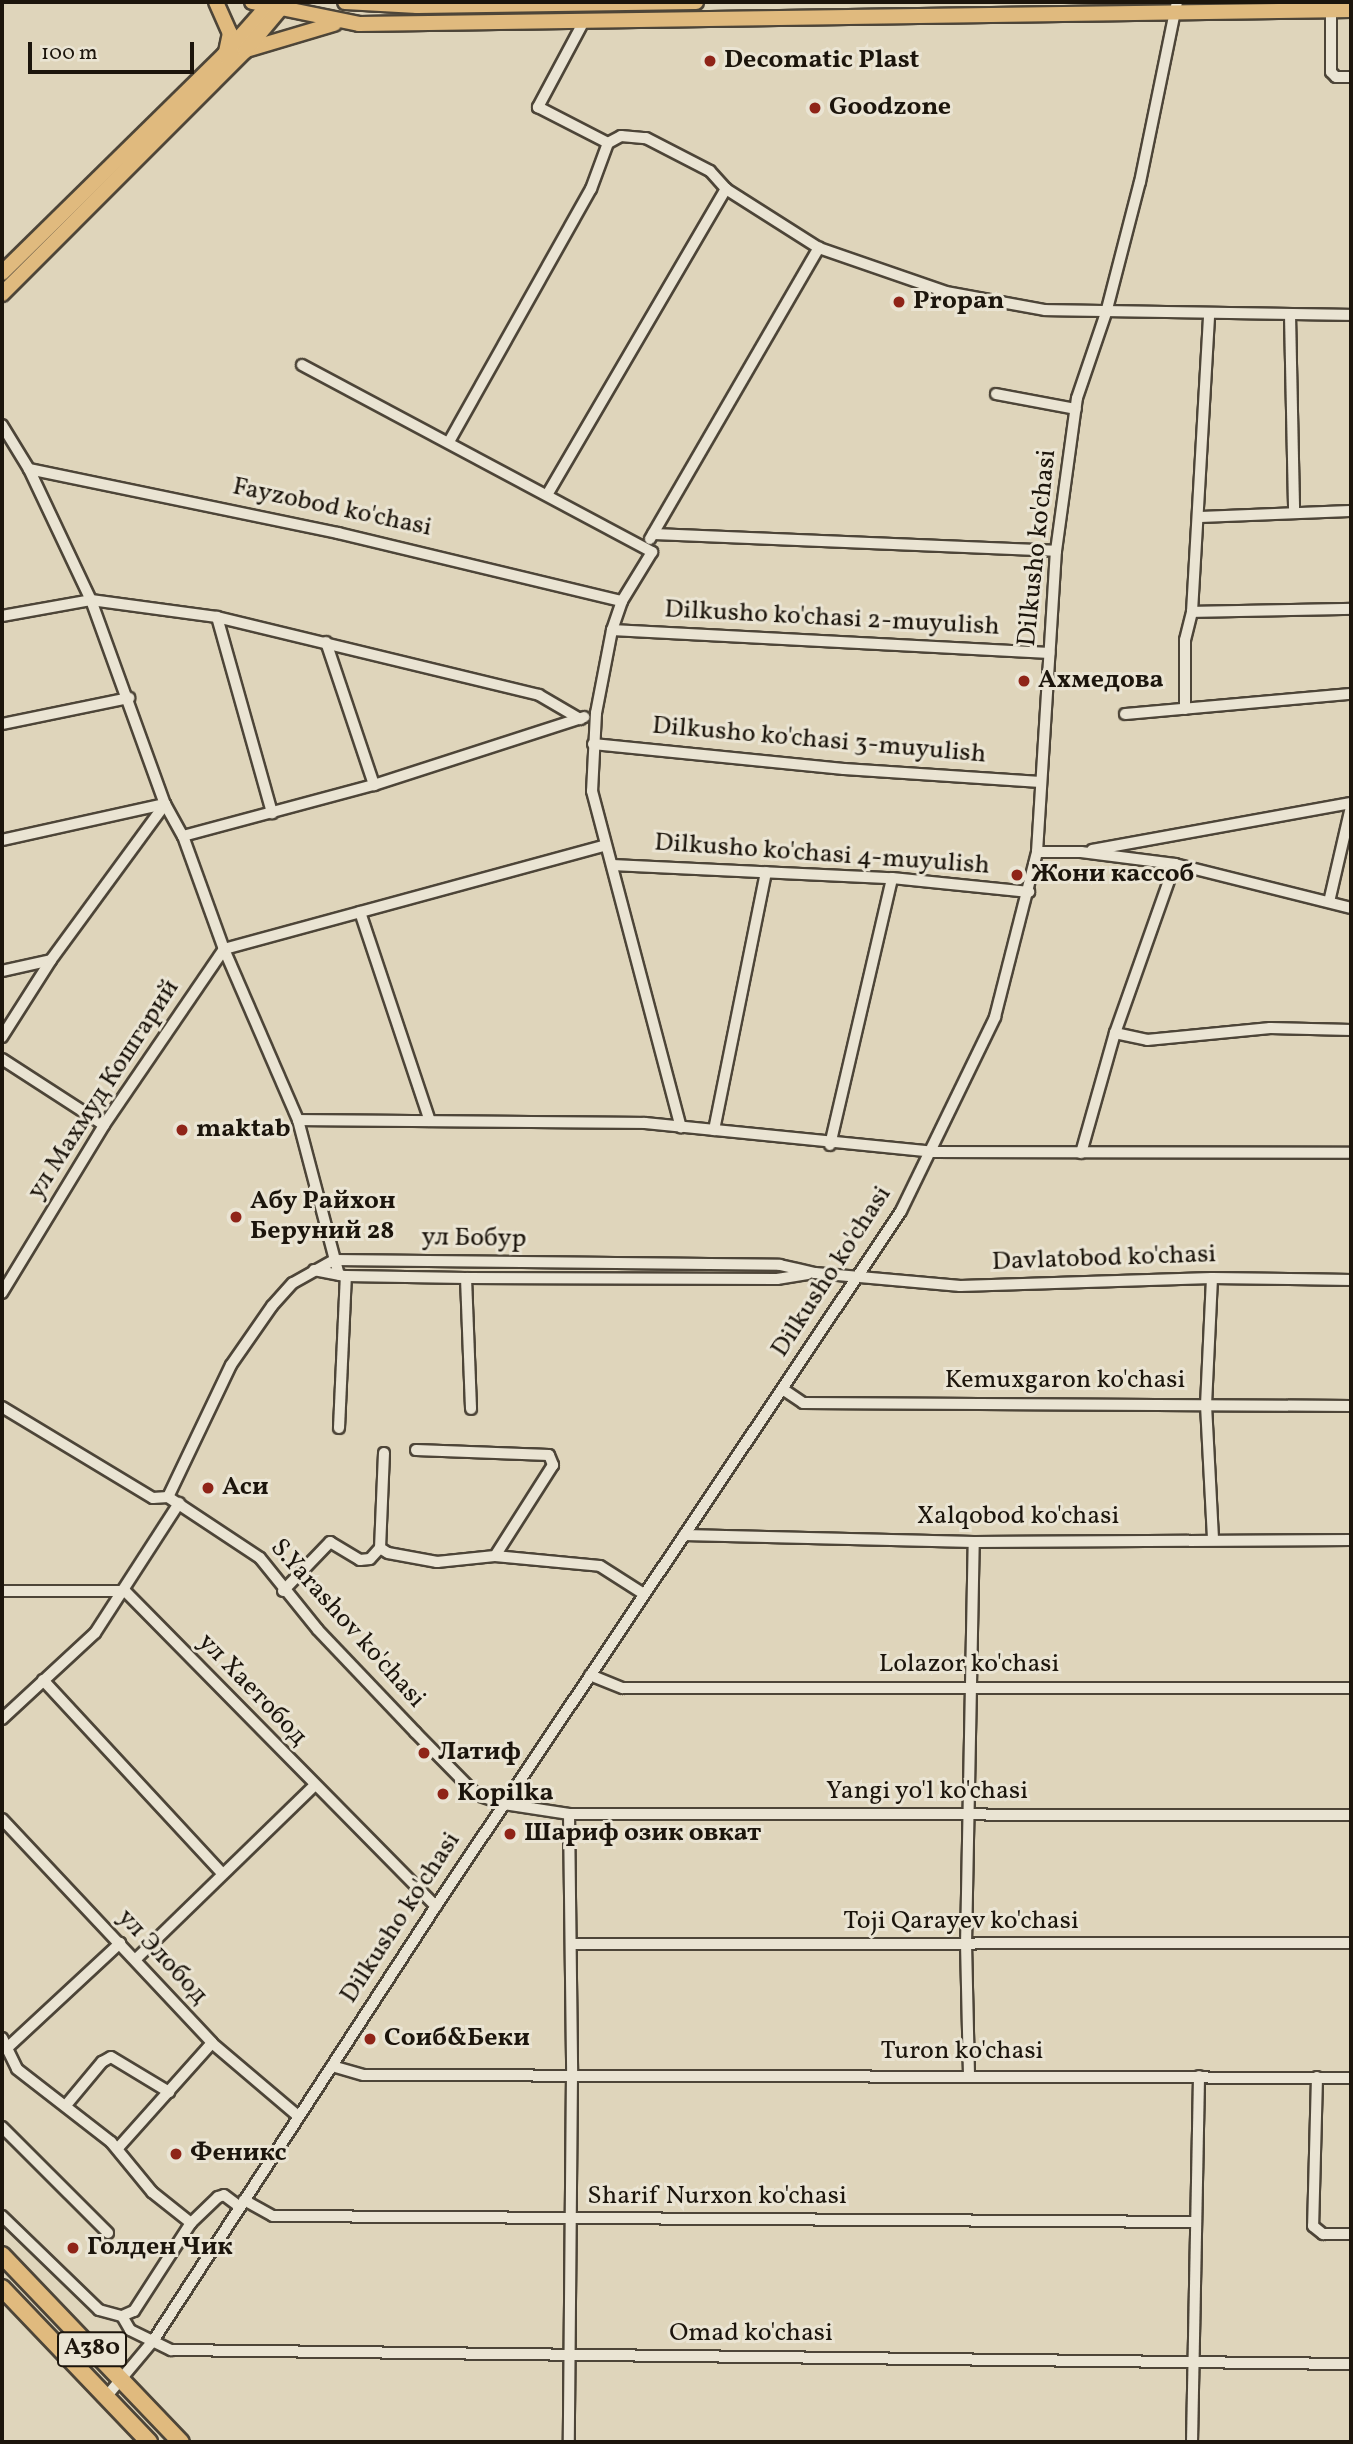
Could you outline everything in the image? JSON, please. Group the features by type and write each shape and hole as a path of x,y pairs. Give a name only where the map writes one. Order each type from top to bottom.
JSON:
{"highway":[{"name":"A380","path":"2,2255 181,2442"},
{"name":"A380","path":"2,2288 149,2442"}],"main road":[{"path":"216,2 230,33 224,55"},
{"path":"252,2 341,23 584,22 1175,7 1351,10"},
{"path":"345,2 430,6 696,2"},
{"path":"2,273 276,6"},
{"path":"2,294 244,51 276,6"},
{"path":"244,51 341,23"}],"street":[{"name":"Dilkusho ko'chasi","path":"106,2397 123,2381 153,2341 436,1906 784,1390 901,1211 933,1153 995,1017 1029,892 1037,852 1056,551 1076,409 1106,313 1143,170 1175,7"},
{"path":"1331,10 1331,72 1336,77 1351,77"},
{"path":"584,22 538,107 608,143"},
{"path":"450,440 591,190 608,143 621,136 646,138 710,171 726,189 819,248 946,292 1045,310 1209,315 1351,315"},
{"path":"547,495 726,189"},
{"path":"645,547 819,248"},
{"path":"1185,709 1185,640 1192,612 1209,315"},
{"path":"1290,315 1294,512"},
{"path":"302,365 450,440 652,552 622,601 612,630 596,713 592,791 604,846 612,865 681,1127"},
{"path":"996,394 1076,409"},
{"path":"2,425 29,469 91,600 129,698 165,804 183,836 224,949 298,1120 334,1260 342,1276 339,1428"},
{"name":"Fayzobod ko'chasi","path":"29,469 338,533 622,601"},
{"path":"1199,517 1351,511"},
{"path":"653,534 1056,551"},
{"path":"2,616 91,600 217,617 539,695 580,719"},
{"path":"1192,612 1351,609"},
{"path":"217,617 272,813"},
{"name":"Dilkusho ko'chasi 2-muyulish","path":"612,630 1049,653"},
{"path":"326,642 374,785"},
{"path":"1125,714 1351,694"},
{"path":"2,724 129,698"},
{"path":"183,836 374,785 596,713"},
{"name":"Dilkusho ko'chasi 3-muyulish","path":"593,744 844,769 1041,782"},
{"path":"2,840 165,804"},
{"path":"2,1037 51,960 165,804"},
{"path":"1081,852 1351,805 1329,902"},
{"path":"224,949 604,846"},
{"path":"1037,852 1081,852 1175,864 1351,908"},
{"path":"1081,1153 1115,1033 1175,864"},
{"name":"Dilkusho ko'chasi 4-muyulish","path":"612,865 892,878 1029,892"},
{"path":"714,1130 766,872"},
{"path":"830,1145 892,878"},
{"path":"360,912 430,1121"},
{"name":"ул Махмуд Кошгарий","path":"2,1293 104,1125 224,949"},
{"path":"2,971 51,960"},
{"path":"1115,1033 1147,1040 1270,1028 1351,1030"},
{"path":"2,1059 104,1125"},
{"path":"298,1120 681,1127 830,1145 933,1153 1351,1153"},
{"path":"168,1497 231,1365 272,1306 293,1283 334,1260"},
{"name":"ул Бобур","path":"334,1260 780,1265 814,1273 858,1273"},
{"path":"314,1270 342,1276 466,1278 777,1279 814,1273"},
{"name":"Davlatobod ko'chasi","path":"858,1273 960,1286 1212,1278 1351,1280"},
{"path":"466,1278 471,1409"},
{"path":"1212,1278 1206,1405 1213,1538"},
{"name":"Kemuxgaron ko'chasi","path":"784,1390 803,1404 1351,1406"},
{"name":"S.Yarashov ko'chasi","path":"2,1407 153,1498 168,1497 260,1558 283,1591 477,1795 504,1804"},
{"path":"416,1450 549,1455 553,1465 495,1556"},
{"path":"283,1591 330,1542 360,1560 370,1559 380,1548 384,1453"},
{"path":"2,1719 95,1633 125,1591 178,1503"},
{"name":"Xalqobod ko'chasi","path":"684,1535 974,1542 1213,1538 1351,1540"},
{"path":"969,2075 966,1945 974,1542"},
{"path":"380,1548 388,1553 437,1562 495,1556 600,1566 644,1594"},
{"path":"2,1591 125,1591"},
{"name":"ул Хаетобод","path":"125,1591 314,1786 436,1906"},
{"name":"Lolazor ko'chasi","path":"590,1675 623,1689 1351,1688"},
{"path":"43,1679 222,1873"},
{"path":"136,1959 314,1786"},
{"name":"Yangi yo'l ko'chasi","path":"504,1804 569,1814 1351,1815"},
{"path":"569,1814 572,2073 569,2442"},
{"name":"ул Элобод","path":"2,1819 212,2043 298,2116"},
{"path":"120,1943 4,2043 18,2069 67,2104 118,2148 152,2192 191,2223 134,2311 122,2316"},
{"name":"Toji Qarayev ko'chasi","path":"571,1944 1351,1943"},
{"path":"118,2148 212,2043"},
{"path":"67,2104 102,2062 111,2057 169,2092"},
{"name":"Turon ko'chasi","path":"332,2066 364,2075 572,2073 1351,2078"},
{"path":"1192,2442 1199,2076"},
{"path":"1317,2077 1313,2226 1322,2234 1351,2234"},
{"path":"2,2127 108,2233"},
{"name":"Sharif Nurxon ko'chasi","path":"191,2223 218,2197 224,2195 273,2216 1195,2222"},
{"name":"Omad ko'chasi","path":"2,2216 99,2310 122,2316 130,2330 172,2350 568,2356 1194,2359 1351,2364"}],"place":[{"name":"Decomatic Plast","path":"710,61"},
{"name":"Goodzone","path":"815,108"},
{"name":"Propan","path":"899,302"},
{"name":"Ахмедова","path":"1024,681"},
{"name":"Жони кассоб","path":"1017,875"},
{"name":"maktab","path":"182,1130"},
{"name":"Абу Райхон Беруний 28","path":"236,1217"},
{"name":"Аси","path":"208,1488"},
{"name":"Латиф","path":"424,1753"},
{"name":"Kopilka","path":"443,1794"},
{"name":"Шариф озик овкат","path":"510,1834"},
{"name":"Соиб&Беки","path":"370,2039"},
{"name":"Феникс","path":"176,2154"},
{"name":"Голден Чик","path":"73,2248"}]}
